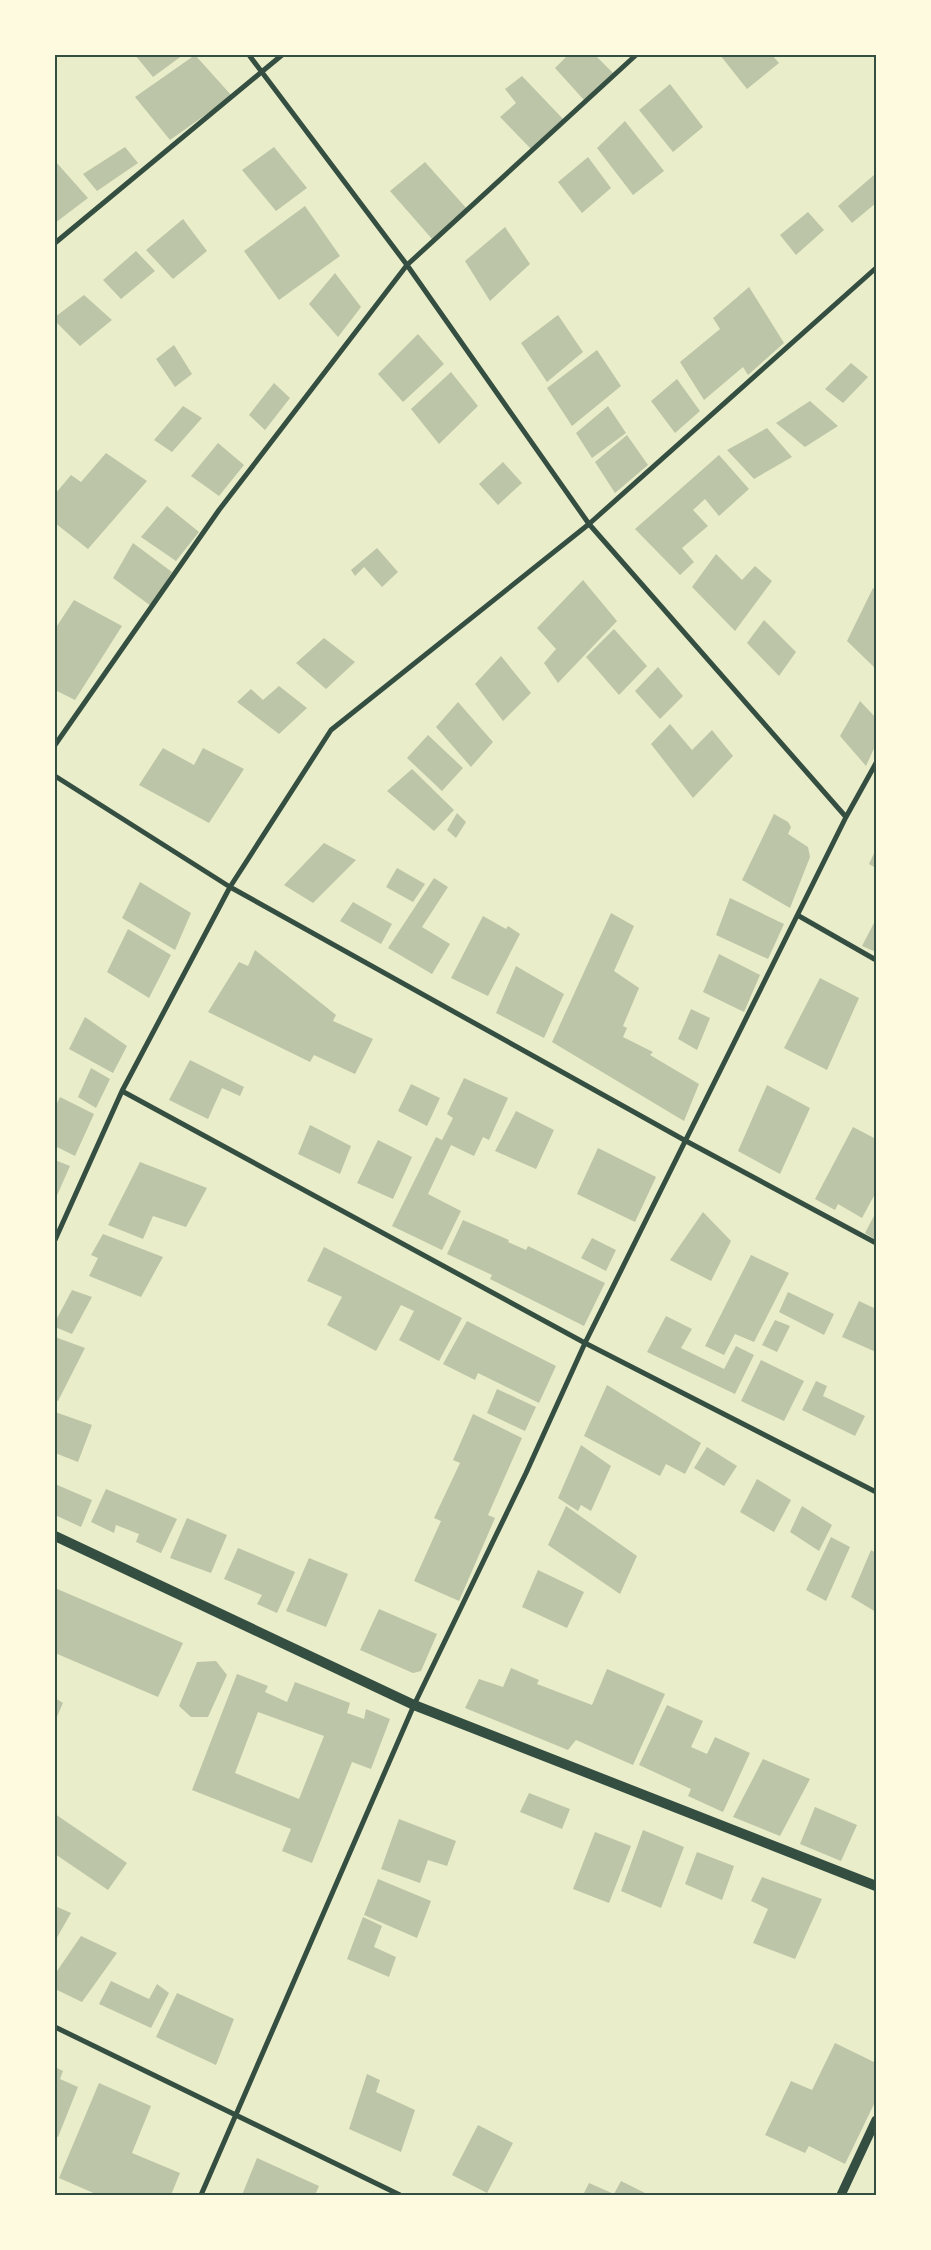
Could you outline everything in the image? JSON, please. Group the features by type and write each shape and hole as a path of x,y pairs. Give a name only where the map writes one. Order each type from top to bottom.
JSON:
{"main road":[{"path":"55,1536 414,1705 876,1886"}],"street":[{"path":"248,55 408,265 589,524 846,817"},
{"path":"55,243 282,55"},
{"path":"55,745 219,510 408,265 636,55"},
{"path":"55,1240 122,1091 230,887 331,730 589,524 876,268"},
{"path":"201,2195 414,1705 526,1473 585,1343 799,916 846,817 876,763"},
{"path":"55,776 230,887 686,1141 876,1243"},
{"path":"799,916 876,960"},
{"path":"122,1091 585,1343 876,1492"},
{"path":"55,2027 400,2195"},
{"path":"840,2195 876,2120"}],"building":[{"path":"135,55 183,55 153,77"},
{"path":"195,55 232,96 170,140 135,97"},
{"path":"568,55 595,55 614,74 584,100 555,68"},
{"path":"720,55 772,55 779,63 747,89"},
{"path":"522,76 563,119 531,149 500,117 516,103 505,89"},
{"path":"670,84 703,127 673,152 639,110"},
{"path":"625,121 664,171 633,195 597,148"},
{"path":"125,147 138,163 97,191 83,174"},
{"path":"274,147 307,188 276,211 242,170"},
{"path":"588,157 611,188 582,213 558,182"},
{"path":"55,161 88,198 55,223"},
{"path":"425,162 467,209 432,239 390,191"},
{"path":"874,175 876,178 876,203 852,223 838,206"},
{"path":"305,206 340,256 279,300 244,251"},
{"path":"808,212 824,230 796,255 780,235"},
{"path":"183,219 207,251 173,279 146,250"},
{"path":"505,227 530,264 490,301 465,261"},
{"path":"136,251 155,271 121,299 103,280"},
{"path":"335,273 361,307 338,337 309,304"},
{"path":"749,287 784,343 748,375 743,367 704,400 680,362 720,329 713,318"},
{"path":"84,295 112,320 80,346 55,321 55,317"},
{"path":"558,315 583,352 547,382 521,343"},
{"path":"418,334 444,364 403,402 378,374"},
{"path":"174,345 192,374 175,387 156,359"},
{"path":"597,350 621,386 572,426 547,388"},
{"path":"851,363 868,377 843,403 825,389"},
{"path":"451,372 478,406 439,444 411,409"},
{"path":"677,379 700,411 675,433 651,401"},
{"path":"274,383 290,398 265,430 249,415"},
{"path":"810,401 838,426 805,447 776,423"},
{"path":"183,406 202,418 172,452 154,440"},
{"path":"608,406 626,433 592,458 576,433"},
{"path":"767,428 792,457 754,479 727,450"},
{"path":"627,435 648,465 615,493 595,462"},
{"path":"218,443 244,465 219,496 191,476"},
{"path":"106,453 147,481 88,549 55,523 55,494 71,475 81,482"},
{"path":"719,455 749,489 719,516 705,499 693,510 708,526 682,548 694,562 680,575 635,529"},
{"path":"503,462 522,483 498,505 479,484"},
{"path":"167,506 199,532 176,561 141,537"},
{"path":"133,543 172,572 151,606 113,578"},
{"path":"377,548 398,572 382,587 364,567 355,576 351,570"},
{"path":"716,554 742,580 755,566 772,581 735,631 692,587"},
{"path":"583,580 617,621 558,683 544,663 556,649 537,628"},
{"path":"873,588 876,590 876,669 847,641"},
{"path":"74,600 122,626 75,700 55,690 55,629"},
{"path":"764,620 796,652 779,676 747,643"},
{"path":"614,629 647,666 619,695 586,657"},
{"path":"324,638 355,662 326,689 296,663"},
{"path":"501,656 531,693 503,721 475,684"},
{"path":"658,667 683,696 660,719 635,691"},
{"path":"279,686 307,708 279,734 237,702 251,689 263,700"},
{"path":"860,701 876,718 876,744 866,766 840,736"},
{"path":"458,702 493,742 471,767 436,727"},
{"path":"670,724 692,750 712,730 733,756 693,798 651,744"},
{"path":"428,735 463,768 442,791 407,758"},
{"path":"163,748 194,765 203,748 244,769 209,823 139,785"},
{"path":"412,769 454,810 434,831 387,791"},
{"path":"457,813 466,822 456,838 447,830"},
{"path":"774,814 788,822 791,827 788,834 808,847 810,857 790,908 742,880"},
{"path":"324,843 356,860 313,903 284,885"},
{"path":"876,849 876,868 869,864"},
{"path":"397,868 425,884 413,902 386,887"},
{"path":"434,878 448,887 422,927 450,944 432,974 388,948"},
{"path":"140,882 191,913 175,950 122,918"},
{"path":"730,898 784,924 768,959 716,935"},
{"path":"353,902 392,924 381,944 340,921"},
{"path":"611,913 634,926 614,971 639,988 623,1026 627,1028 623,1037 653,1052 650,1055 699,1084 684,1121 552,1042"},
{"path":"483,916 506,929 508,926 520,934 488,996 451,978"},
{"path":"876,919 876,952 862,946"},
{"path":"128,929 171,955 149,998 107,972"},
{"path":"255,950 336,1015 333,1021 373,1039 355,1074 314,1055 310,1062 208,1012 239,962 248,966"},
{"path":"719,954 760,975 744,1012 703,992"},
{"path":"516,966 564,994 544,1038 496,1013"},
{"path":"820,978 859,998 827,1070 784,1048"},
{"path":"691,1009 710,1018 697,1050 678,1039"},
{"path":"85,1017 127,1046 113,1073 69,1049"},
{"path":"190,1060 244,1087 240,1096 222,1088 208,1119 169,1100"},
{"path":"91,1068 110,1079 96,1108 78,1097"},
{"path":"464,1078 508,1098 489,1140 483,1137 474,1156 451,1145 428,1194 461,1211 442,1250 392,1226 436,1137 442,1140 453,1118 447,1114"},
{"path":"411,1084 440,1098 427,1126 398,1111"},
{"path":"767,1085 810,1108 780,1174 738,1151"},
{"path":"60,1097 94,1114 75,1156 55,1146 55,1107"},
{"path":"516,1111 554,1130 536,1169 495,1151"},
{"path":"310,1125 351,1146 340,1174 298,1154"},
{"path":"853,1127 876,1139 876,1192 862,1218 838,1204 835,1210 815,1199"},
{"path":"378,1140 412,1157 393,1199 357,1183"},
{"path":"598,1148 656,1177 635,1222 577,1194"},
{"path":"55,1160 70,1166 55,1200"},
{"path":"140,1162 207,1188 186,1227 153,1216 143,1239 108,1225"},
{"path":"703,1212 731,1241 711,1281 670,1260"},
{"path":"876,1212 876,1240 865,1233"},
{"path":"463,1220 509,1240 508,1242 526,1250 528,1246 605,1283 584,1326 490,1279 492,1275 447,1254"},
{"path":"103,1234 163,1257 141,1297 89,1276 98,1258 91,1255"},
{"path":"592,1238 616,1250 606,1271 581,1258"},
{"path":"324,1247 462,1318 439,1361 399,1340 414,1311 401,1305 376,1351 327,1325 342,1297 307,1281"},
{"path":"751,1255 789,1273 754,1342 735,1334 724,1355 705,1346"},
{"path":"72,1290 92,1297 72,1334 55,1327 55,1322"},
{"path":"788,1292 834,1314 824,1335 779,1312"},
{"path":"859,1301 876,1309 876,1352 842,1337"},
{"path":"666,1316 692,1329 681,1348 724,1369 736,1346 754,1355 735,1394 647,1352"},
{"path":"775,1320 790,1326 777,1352 762,1345"},
{"path":"467,1321 556,1366 539,1403 478,1373 475,1380 443,1364"},
{"path":"55,1337 85,1348 58,1401 55,1400"},
{"path":"761,1360 804,1381 784,1421 741,1401"},
{"path":"816,1381 827,1386 823,1396 865,1416 855,1436 802,1410"},
{"path":"607,1385 701,1443 685,1474 666,1464 660,1476 584,1436"},
{"path":"497,1389 536,1407 525,1431 487,1413"},
{"path":"55,1412 92,1425 78,1462 55,1453"},
{"path":"473,1414 522,1438 488,1515 495,1518 459,1601 414,1581 441,1521 434,1518 460,1463 453,1460"},
{"path":"581,1445 611,1466 591,1511 581,1505 578,1511 558,1498"},
{"path":"707,1447 737,1466 724,1486 694,1468"},
{"path":"757,1479 791,1500 774,1532 740,1512"},
{"path":"55,1484 92,1500 81,1527 55,1515"},
{"path":"106,1489 177,1519 161,1553 136,1542 139,1534 116,1525 114,1533 91,1522"},
{"path":"566,1506 637,1556 620,1594 548,1545"},
{"path":"802,1506 832,1525 819,1551 790,1532"},
{"path":"187,1518 227,1535 211,1573 170,1558"},
{"path":"831,1537 850,1547 826,1601 806,1590"},
{"path":"238,1548 295,1572 277,1613 257,1604 262,1595 224,1579"},
{"path":"871,1550 876,1553 876,1612 851,1597"},
{"path":"309,1558 348,1574 326,1627 286,1611"},
{"path":"538,1570 584,1592 567,1628 522,1607"},
{"path":"55,1588 183,1643 158,1697 55,1653"},
{"path":"379,1609 437,1634 421,1671 413,1673 360,1650"},
{"path":"216,1661 227,1675 208,1717 191,1717 179,1706 197,1662"},
{"path":"511,1668 539,1680 537,1684 592,1705 607,1669 665,1694 633,1765 576,1740 568,1750 465,1708 479,1679 503,1687"},
{"path":"237,1674 268,1686 265,1692 287,1702 295,1682 350,1703 347,1713 364,1719 366,1709 390,1719 371,1769 352,1762 312,1863 282,1851 291,1829 192,1790","holes":["258,1712 324,1736 299,1799 235,1773"]},
{"path":"55,1698 63,1703 55,1721"},
{"path":"667,1705 703,1721 691,1747 707,1754 715,1737 750,1753 723,1812 688,1796 691,1789 639,1765"},
{"path":"763,1759 810,1779 780,1836 733,1817"},
{"path":"529,1793 570,1809 562,1829 520,1812"},
{"path":"815,1807 857,1825 841,1861 800,1844"},
{"path":"55,1814 127,1863 108,1890 55,1854"},
{"path":"399,1819 456,1841 447,1866 428,1860 420,1883 381,1869"},
{"path":"643,1830 684,1847 661,1908 621,1891"},
{"path":"595,1832 631,1846 609,1903 573,1889"},
{"path":"697,1852 734,1866 722,1900 685,1884"},
{"path":"762,1877 822,1899 795,1959 753,1943 768,1909 751,1901"},
{"path":"378,1879 431,1901 417,1938 364,1915"},
{"path":"55,1906 71,1913 55,1941"},
{"path":"363,1917 382,1926 374,1947 396,1957 389,1977 347,1959"},
{"path":"81,1936 117,1953 82,2002 55,1989 55,1974"},
{"path":"111,1981 149,1999 157,1984 169,1993 151,2028 99,2004"},
{"path":"177,1993 234,2019 216,2065 156,2037"},
{"path":"835,2043 876,2063 876,2100 845,2164 809,2146 805,2153 765,2135 791,2081 812,2090"},
{"path":"55,2067 63,2071 60,2079 78,2087 58,2137 55,2136"},
{"path":"367,2074 380,2080 376,2092 415,2110 401,2152 349,2129"},
{"path":"99,2083 151,2106 132,2153 180,2173 171,2195 98,2195 59,2178"},
{"path":"478,2125 513,2143 487,2193 452,2175"},
{"path":"257,2158 319,2186 315,2195 242,2195"},
{"path":"621,2181 649,2195 583,2195 589,2183 614,2194"}]}
